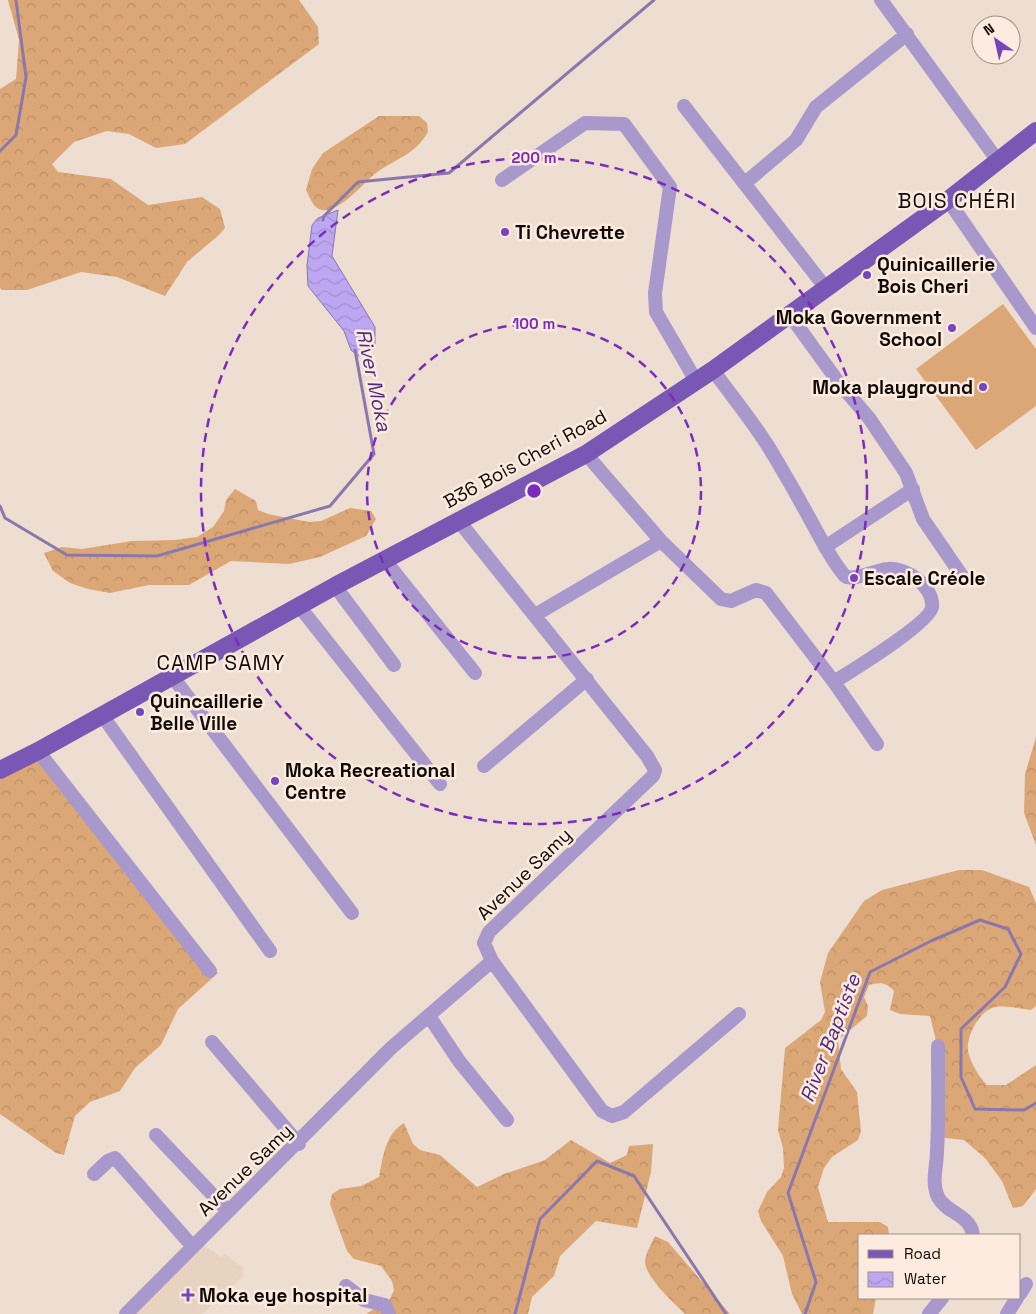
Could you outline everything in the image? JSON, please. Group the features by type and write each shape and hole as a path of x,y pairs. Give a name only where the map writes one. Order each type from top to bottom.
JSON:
{"main road":[{"name":"B36 Bois Cheri Road","path":"1,766 38,751 384,559 586,454 713,370 948,200 1036,131"}],"street":[{"path":"881,0 998,161"},
{"path":"745,183 796,140 816,107 907,34"},
{"path":"684,106 826,287"},
{"path":"502,180 586,123 624,124 670,187 655,293 656,312 696,381"},
{"path":"948,200 1036,328"},
{"path":"789,314 839,383 869,418 906,473 923,519 962,576"},
{"path":"713,370 773,454 825,547 849,579 889,568 902,570 922,584 931,598 932,608 928,617 910,632 834,682"},
{"path":"586,454 661,542 721,599 731,601 756,590 766,593 834,682 877,744"},
{"path":"825,547 913,489"},
{"name":"Avenue Samy","path":"126,1314 228,1211 299,1144 392,1048 492,961 484,943 489,932 653,776 656,770 587,679 458,520"},
{"path":"535,615 661,542"},
{"path":"384,559 475,673"},
{"path":"335,586 394,666"},
{"path":"299,606 440,784"},
{"path":"172,676 352,913"},
{"path":"484,766 587,679"},
{"path":"102,715 270,951"},
{"path":"38,751 210,971"},
{"path":"492,961 602,1111 612,1116 624,1112 738,1014"},
{"path":"429,1016 459,1061 507,1120"},
{"path":"212,1042 299,1144"},
{"path":"938,1046 937,1152 934,1181 938,1198 972,1226 973,1234"},
{"path":"156,1135 228,1211"},
{"path":"94,1174 108,1161 115,1158 193,1247"},
{"path":"346,1286 364,1300 385,1305 389,1314"},
{"path":"930,1314 941,1299"},
{"path":"1007,1314 1017,1299"}],"shaded area":[{"name":"Moka eye hospital","path":"204,1245 221,1257 225,1254 243,1268 243,1276 202,1314 135,1314"}],"green space":[{"path":"8,0 299,0 318,27 319,44 185,144 156,148 129,134 107,131 74,142 52,164 58,172 111,179 148,205 202,197 220,209 225,228 187,262 165,296 117,277 81,272 27,290 2,290 0,288 0,89 16,79 19,40"},
{"path":"379,116 419,116 427,123 428,132 411,152 376,173 344,202 329,210 322,210 316,207 306,190 312,169 323,153"},
{"name":"Moka playground","path":"1003,304 1036,349 1036,406 976,450 916,369"},
{"path":"235,489 256,501 258,510 268,514 309,522 321,521 350,508 371,511 376,519 366,536 320,557 289,564 231,561 189,585 149,585 110,593 88,589 70,583 53,571 44,553 62,547 82,549 132,541 175,540 197,537 213,527 224,511 226,500"},
{"path":"1036,737 1036,845 1024,813 1025,774"},
{"path":"44,748 218,973 178,1009 161,1045 135,1068 120,1091 90,1102 75,1116 64,1155 56,1153 0,1114 0,772"},
{"path":"959,870 982,870 1029,887 1036,903 1036,1006 1031,1010 1001,1006 987,1010 982,1014 971,1032 968,1051 978,1074 987,1085 1006,1085 1036,1065 1036,1189 1023,1206 1013,1208 1002,1181 985,1158 964,1140 936,1137 937,1045 930,1016 900,1014 890,1010 894,991 883,984 869,985 864,997 868,1006 867,1016 838,1040 841,1069 857,1092 861,1131 858,1140 832,1157 824,1168 818,1187 828,1222 880,1222 888,1227 889,1234 858,1234 858,1299 876,1299 873,1314 802,1314 792,1294 783,1256 761,1221 758,1211 767,1192 781,1177 784,1168 783,1148 778,1130 785,1048 821,1020 825,1012 820,982 828,953 864,901 882,890"},
{"path":"404,1123 413,1144 420,1150 440,1155 477,1187 504,1174 545,1160 571,1140 610,1163 627,1155 629,1146 653,1144 651,1172 637,1228 596,1221 560,1256 554,1276 532,1297 528,1314 366,1314 390,1299 394,1290 392,1281 381,1266 354,1259 347,1251 330,1204 332,1194 340,1189 361,1186 379,1177 389,1140 393,1133"},
{"path":"655,1236 668,1242 730,1314 685,1314 668,1297 655,1283 645,1262 647,1252"}],"water":[{"path":"338,210 332,256 375,327 375,348 367,355 358,356 351,350 344,331 308,286 307,265 312,225 318,218"}],"waterway":[{"path":"0,151 16,135 26,77 16,0"},
{"name":"River Moka","path":"323,220 324,216 358,182 449,173 654,0"},
{"name":"River Moka","path":"0,506 5,518 67,555 157,556 330,506 374,454 355,350"},
{"name":"River Baptiste","path":"805,1314 816,1282 788,1193 870,972 931,941 980,920 1008,929 1021,954 1005,987 961,1029 961,1077 975,1109 1024,1110 1036,1103"},
{"name":"River Baptiste","path":"515,1314 540,1219 597,1161 634,1176 726,1314"}],"place":[{"name":"Ti Chevrette","path":"505,232"},
{"name":"Quinicaillerie Bois Cheri","path":"867,275"},
{"name":"Moka Government School","path":"952,328"},
{"name":"Moka playground","path":"983,387"},
{"name":"Escale Créole","path":"854,578"},
{"name":"Quincaillerie Belle Ville","path":"140,712"},
{"name":"Moka Recreational Centre","path":"275,781"},
{"name":"Moka eye hospital","path":"188,1295"}],"district":[{"name":"BOIS CHÉRI","path":"957,200"},
{"name":"CAMP SAMY","path":"221,662"}]}
